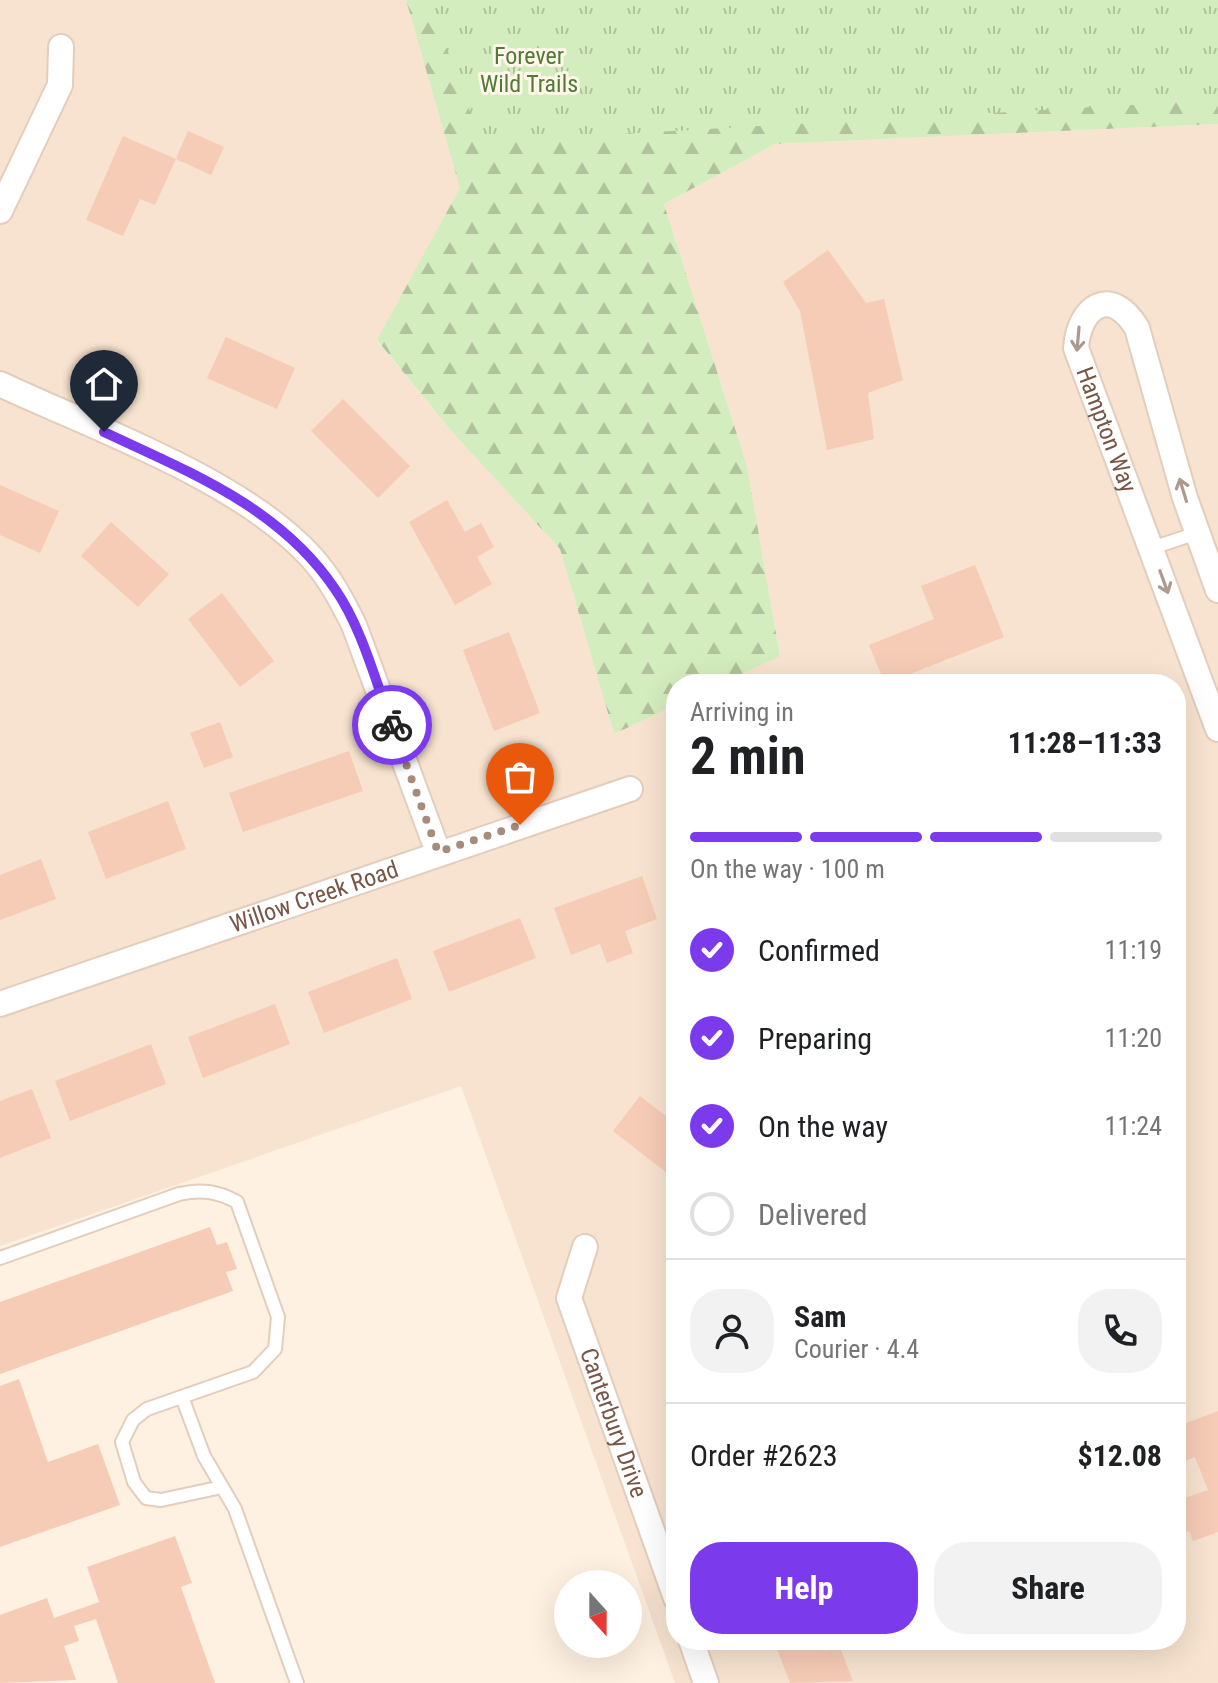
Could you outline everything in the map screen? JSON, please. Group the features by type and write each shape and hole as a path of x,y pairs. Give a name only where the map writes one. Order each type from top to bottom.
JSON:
{"street":[{"path":"0,211 60,85 61,47"},
{"name":"Hampton Way","path":"1218,590 1197,533 1137,328 1128,313 1113,305 1098,305 1085,314 1078,329 1076,348 1218,729"},
{"path":"0,384 208,481 251,506 312,558 336,590 354,625 438,852"},
{"name":"Willow Creek Road","path":"0,1004 630,789"},
{"name":"Canterbury Drive","path":"585,1247 569,1298 666,1570"},
{"path":"694,1650 706,1683"}],"lane":[{"path":"1152,548 1197,533"},
{"path":"0,1258 179,1194 198,1190 221,1193 237,1202 278,1317 279,1339 269,1358 253,1372 147,1409 125,1430 123,1453 141,1494 155,1500 222,1487"},
{"path":"182,1397 204,1456 235,1509 297,1683"}],"shaded area":[{"path":"0,0 406,0 461,188 377,341 453,433 560,549 614,734 666,710 666,1650 1186,1650 1186,674 741,674 780,655 747,466 664,204 775,144 1218,124 1218,1683 675,1683 642,1591 642,1570 634,1570 461,1086 0,1246"}],"green space":[{"path":"406,0 511,0 1218,65 1218,124 775,144 664,204 747,466 780,656 742,674 666,674 666,710 614,734 560,549 453,433 377,340 460,188"},
{"name":"Forever Wild Trails","path":"429,0 1218,0 1218,100 481,142"}],"building":[{"path":"188,131 224,147 211,175 176,159"},
{"path":"123,136 176,159 155,205 140,199 123,236 86,220"},
{"path":"828,250 866,303 884,299 903,380 868,393 874,439 827,450 800,311 783,282"},
{"path":"226,337 295,368 277,409 207,378"},
{"path":"343,399 410,466 378,498 311,431"},
{"path":"0,485 59,511 40,553 0,535"},
{"path":"447,500 465,532 481,523 494,547 477,557 492,584 455,605 409,522"},
{"path":"111,522 169,574 138,607 81,556"},
{"path":"975,565 1004,637 910,674 881,674 869,645 934,619 921,586"},
{"path":"222,593 274,661 240,687 188,619"},
{"path":"509,632 540,713 494,731 463,650"},
{"path":"220,722 233,757 204,768 190,733"},
{"path":"349,751 363,791 243,832 229,793"},
{"path":"168,801 186,849 106,879 88,832"},
{"path":"41,859 56,899 0,920 0,875"},
{"path":"642,876 657,919 625,931 633,953 607,963 600,944 571,955 554,908"},
{"path":"520,918 536,958 449,992 433,951"},
{"path":"397,958 412,999 324,1033 308,992"},
{"path":"275,1004 290,1044 203,1078 188,1037"},
{"path":"151,1044 166,1084 70,1121 55,1081"},
{"path":"32,1089 51,1138 0,1158 0,1101"},
{"path":"640,1096 666,1116 666,1172 613,1131"},
{"path":"210,1227 217,1245 227,1242 237,1269 226,1272 233,1291 0,1374 0,1302"},
{"path":"19,1379 48,1462 98,1444 120,1505 0,1547 0,1386"},
{"path":"1218,1411 1218,1532 1193,1541 1189,1531 1186,1532 1186,1498 1208,1490 1195,1457 1186,1460 1186,1423"},
{"path":"175,1536 192,1583 181,1587 215,1683 118,1683 96,1619 74,1626 79,1641 64,1646 76,1680 0,1683 0,1615 47,1598 54,1618 99,1602 87,1567"},
{"path":"778,1650 841,1650 853,1681 790,1683"}],"way so far":[{"path":"392,725 438,852 520,825"}],"route":[{"path":"104,432 208,481 251,506 312,558 336,590 354,625 392,725"}]}
